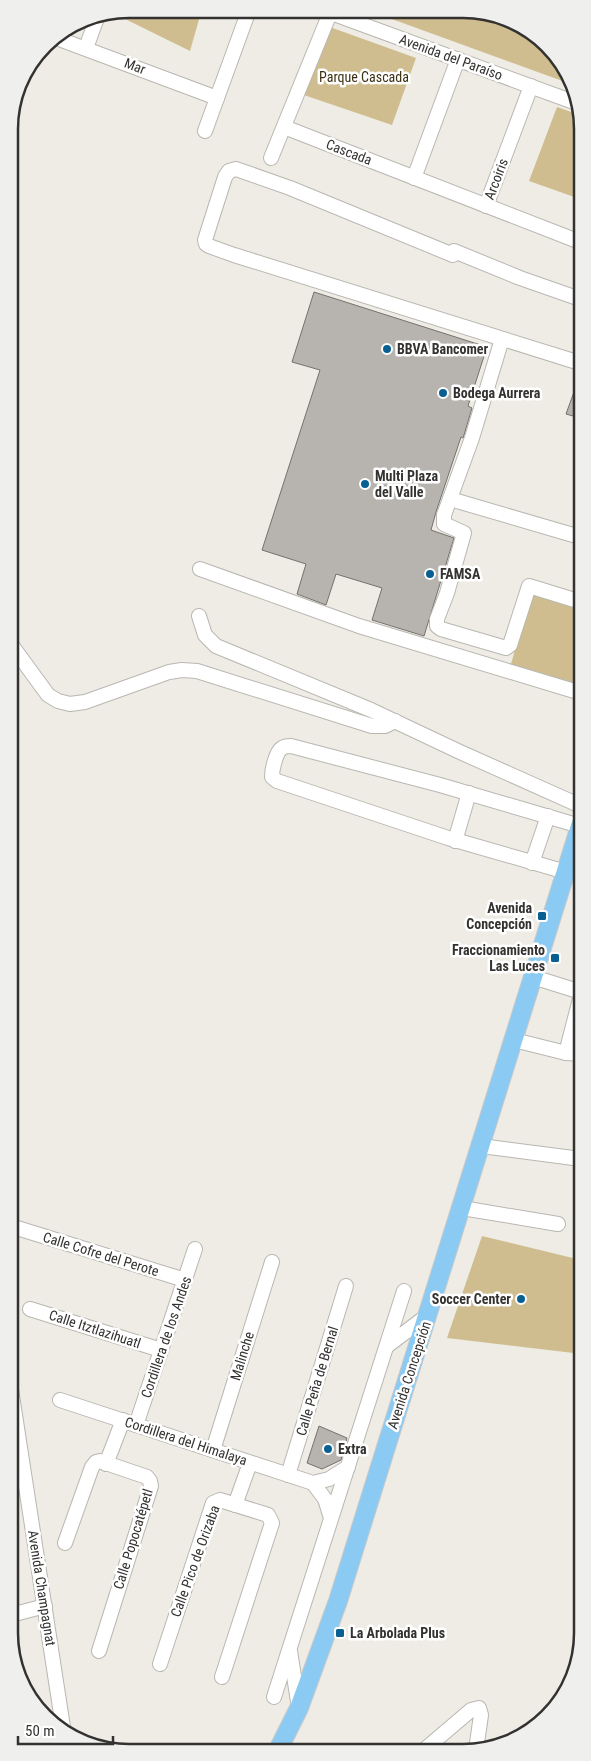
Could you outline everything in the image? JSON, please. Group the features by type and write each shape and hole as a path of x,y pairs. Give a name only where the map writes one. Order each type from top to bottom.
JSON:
{"main road":[{"name":"Avenida Concepción","path":"281,1744 298,1708 338,1601 533,977 573,874"}],"street":[{"path":"205,131 246,18"},
{"path":"271,158 324,18"},
{"name":"Avenida del Paraíso","path":"346,18 570,100"},
{"path":"86,48 95,23"},
{"name":"Mar","path":"61,40 217,98"},
{"path":"414,178 458,59"},
{"name":"Arcoiris","path":"531,86 486,206 574,240"},
{"name":"Cascada","path":"284,127 486,206"},
{"path":"574,297 520,278 454,251 452,255 282,186 236,170 229,171 227,174 205,240 207,245 574,361"},
{"path":"502,338 472,438 444,515 443,521 446,525 464,533 447,593 437,620 439,628 506,648 510,645 529,586 574,600"},
{"path":"450,498 574,534"},
{"path":"200,569 359,626 574,691"},
{"path":"198,616 206,635 216,646 372,710 574,803"},
{"path":"18,654 48,695 58,701 70,704 85,702 169,672 182,670 197,671 372,726 385,726 395,721"},
{"path":"573,874 455,841 277,781 272,777 272,771 279,751 282,748 291,746 574,822"},
{"path":"455,841 469,793"},
{"path":"532,863 548,816"},
{"path":"533,977 573,991"},
{"path":"566,1053 573,1024"},
{"path":"514,1040 573,1053"},
{"path":"481,1146 573,1159"},
{"path":"462,1208 558,1224"},
{"name":"Calle Cofre del Perote","path":"18,1228 185,1280"},
{"name":"Cordillera de los Andes","path":"106,1464 130,1423 161,1350 195,1249"},
{"name":"Malinche","path":"213,1450 272,1262"},
{"name":"Calle Peña de Bernal","path":"288,1475 346,1286"},
{"path":"274,1697 404,1291"},
{"name":"Calle Itztlazihuatl","path":"30,1309 161,1350"},
{"path":"387,1346 428,1315"},
{"name":"Cordillera del Himalaya","path":"60,1400 313,1484"},
{"name":"Avenida Champagnat","path":"18,1440 62,1722"},
{"path":"65,1543 92,1467 96,1462 100,1461 106,1464"},
{"path":"235,1505 250,1462"},
{"name":"Calle Popocatépetl","path":"98,1651 151,1486 147,1477 106,1464"},
{"path":"331,1518 325,1499 313,1484 330,1479 348,1467"},
{"name":"Calle Pico de Orizaba","path":"160,1664 213,1503 220,1500 268,1515 272,1523 222,1677"},
{"path":"18,1613 45,1606"},
{"path":"290,1648 298,1708"},
{"path":"431,1744 471,1710 479,1708 481,1710 477,1742"}],"green space":[{"path":"123,18 199,18 190,51"},
{"path":"389,18 470,18 498,23 530,40 551,61 562,81"},
{"name":"Parque Cascada","path":"327,26 416,58 392,125 301,94"},
{"path":"557,107 573,112 574,197 529,181"},
{"path":"531,593 574,607 574,683 511,664"},
{"name":"Soccer Center","path":"482,1236 573,1258 573,1353 447,1338"}],"building":[{"name":"Multi Plaza del Valle","path":"314,292 487,347 468,406 472,408 464,435 463,438 461,437 431,530 454,538 424,636 372,620 382,588 336,574 326,605 297,594 306,564 262,550 320,370 292,362"},
{"path":"574,392 574,416 566,414"},
{"name":"Extra","path":"319,1426 347,1438 341,1460 322,1469 307,1463"}],"place":[{"name":"BBVA Bancomer","path":"387,349"},
{"name":"Bodega Aurrera","path":"443,393"},
{"name":"Multi Plaza del Valle","path":"365,484"},
{"name":"FAMSA","path":"430,574"},
{"name":"Avenida Concepción","path":"542,916"},
{"name":"Fraccionamiento Las Luces","path":"555,958"},
{"name":"Soccer Center","path":"521,1299"},
{"name":"Extra","path":"328,1449"},
{"name":"La Arbolada Plus","path":"340,1633"}]}
